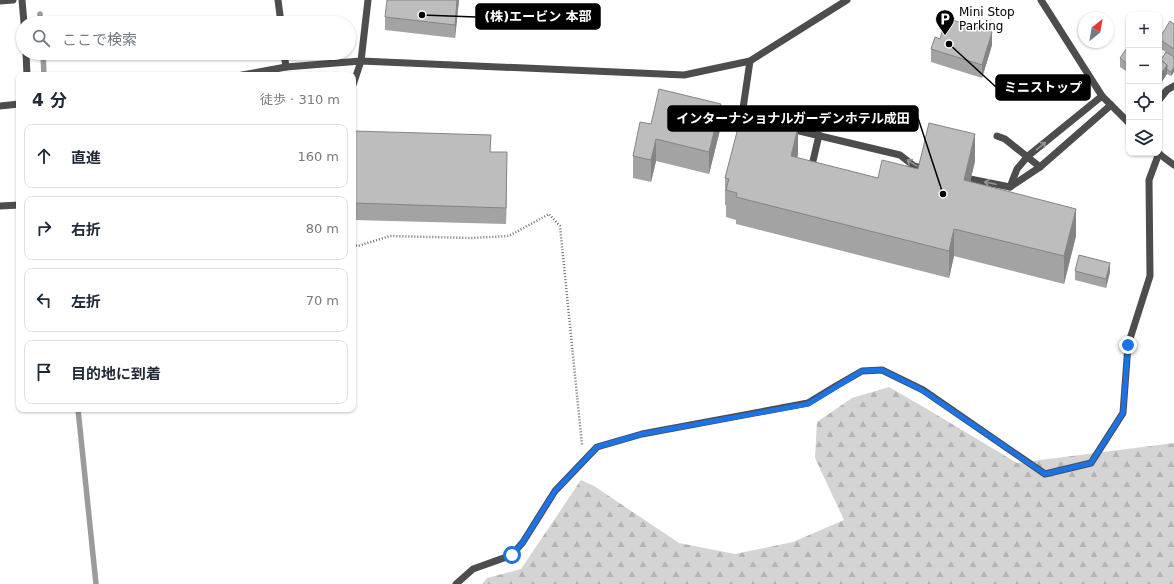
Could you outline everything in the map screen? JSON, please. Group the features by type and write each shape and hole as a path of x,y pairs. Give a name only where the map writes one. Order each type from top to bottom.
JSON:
{"street":[{"path":"0,1 13,0"},
{"path":"22,0 23,16"},
{"path":"278,0 279,16"},
{"path":"356,76 361,61 368,0"},
{"path":"258,72 286,67 361,61 684,75 750,61 847,0"},
{"path":"1041,0 1102,96 1126,120"},
{"path":"27,60 28,72"},
{"path":"285,60 286,67"},
{"path":"741,122 750,61"},
{"path":"1162,96 1167,90 1174,86"},
{"path":"1010,188 1017,169 1028,156 1102,96"},
{"path":"0,106 16,104"},
{"path":"970,179 1010,188 1040,167 1111,105"},
{"path":"727,122 757,121"},
{"path":"780,126 900,155 914,166 925,169"},
{"path":"813,162 819,136"},
{"path":"996,136 1005,139 1040,167"},
{"path":"456,584 473,569 512,555 523,542 555,491 597,447 642,434 808,404 862,371 882,370 922,390 1045,474 1091,463 1123,413 1128,345 1150,276 1150,180 1157,156"},
{"path":"1162,156 1174,165"},
{"path":"0,206 16,205"}],"path":[{"path":"356,245 358,246 390,236 471,238 509,236 549,214 560,226 583,462"}],"green space":[{"path":"889,387 1017,463 1174,443 1174,584 482,584 487,578 521,569 581,480 594,486 679,543 735,554 793,542 844,520 815,458 817,422 852,398"}],"building":[{"path":"387,0 457,0 455,25 385,17"},
{"path":"946,18 992,32 982,65 931,49 935,37 940,39"},
{"path":"1170,21 1174,24 1174,49 1162,41 1162,34"},
{"path":"1126,49 1126,63 1120,58"},
{"path":"1166,52 1174,57 1174,67 1171,72 1167,69 1167,65 1162,61"},
{"path":"1162,61 1167,65 1162,72"},
{"path":"659,89 721,104 709,152 656,139 651,160 633,156 640,122 651,124"},
{"path":"750,114 798,127 791,156 878,178 882,160 918,169 929,123 975,134 964,180 1076,209 1064,256 954,229 949,251 736,197 737,193 726,190 729,179 725,178 739,124 742,125 744,117 749,119"},
{"path":"356,131 491,135 490,152 507,152 506,208 356,203"},
{"path":"1079,255 1110,263 1106,279 1075,271"}],"waterway":[{"path":"43,60 44,72"},
{"path":"78,412 96,584"}],"place":[{"name":"(株)エービン 本部","path":"422,15"},
{"name":"Mini Stop Parking","path":"945,36"},
{"name":"ミニストップ","path":"949,44"},
{"name":"インターナショナルガーデンホテル成田","path":"943,194"}],"route":[{"path":"512,555 523,542 555,491 597,447 642,434 808,404 862,371 882,370 922,390 1045,474 1091,463 1123,413 1128,345"}]}
